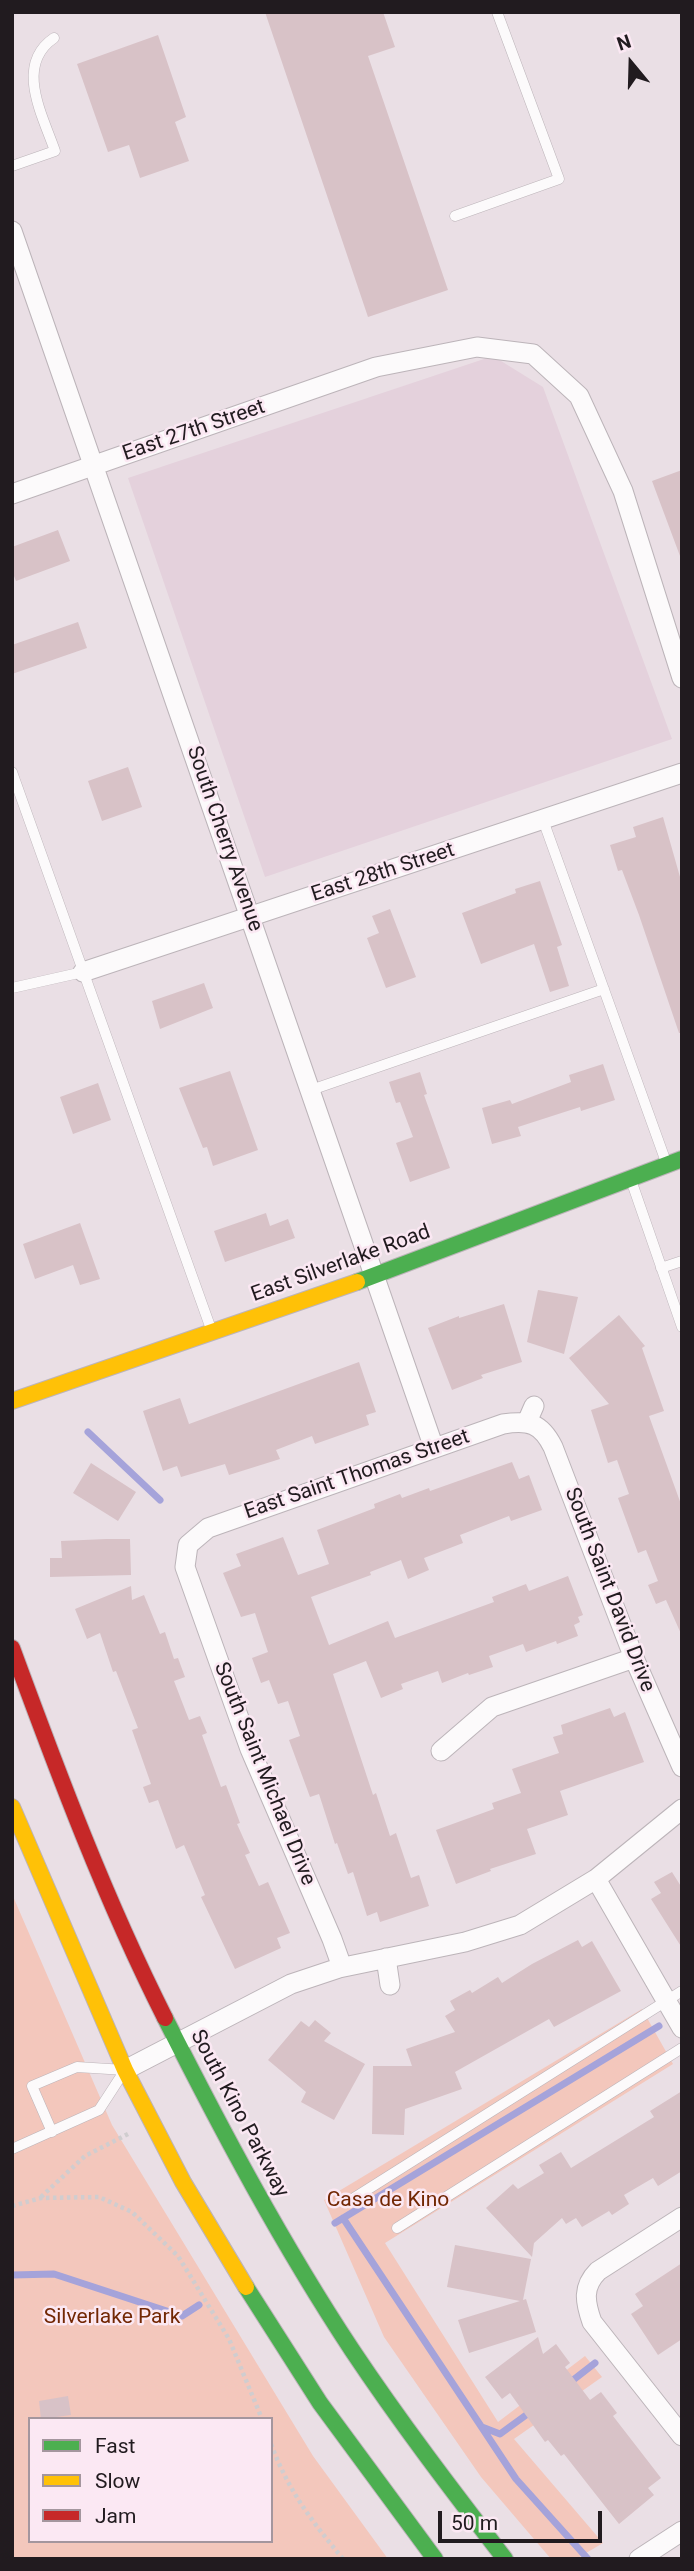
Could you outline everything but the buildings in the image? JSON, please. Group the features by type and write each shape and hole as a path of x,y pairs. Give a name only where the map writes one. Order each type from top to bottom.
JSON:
{"main road":[{"name":"East Silverlake Road","path":"12,1401 375,1276 674,1162"},
{"name":"South Kino Parkway","path":"12,1648 75,1817 128,1942 232,2152 317,2298 375,2385 438,2473 505,2559"},
{"path":"12,1807 125,2070 183,2182 320,2403 435,2559"}],"street":[{"name":"South Cherry Avenue","path":"12,231 434,1448"},
{"name":"East 27th Street","path":"12,494 376,367 477,347 533,354 579,396 623,491 682,678"},
{"name":"East 28th Street","path":"83,972 682,773"},
{"name":"East Saint Thomas Street","path":"186,1539 222,1521 530,1414"},
{"name":"South Saint David Drive","path":"530,1414 547,1434 553,1447 634,1658 682,1767"},
{"name":"South Saint Michael Drive","path":"186,1539 185,1567 250,1749 342,1967"},
{"path":"441,1751 492,1707 634,1658"},
{"path":"125,2070 291,1984 342,1967 465,1942 520,1925 596,1880 682,1809"},
{"path":"596,1880 674,1996 682,2028"},
{"path":"386,1958 390,1985"},
{"path":"682,2217 604,2267 583,2285 592,2322 682,2436"},
{"path":"639,2559 682,2531"}],"lane":[{"path":"455,216 559,179 497,12"},
{"path":"12,166 55,151 32,80 39,52 54,38"},
{"path":"12,772 212,1332"},
{"path":"543,820 604,989 674,1162"},
{"path":"12,988 83,972"},
{"path":"311,1090 604,989"},
{"path":"630,1179 682,1327"},
{"path":"662,1268 682,1261"},
{"path":"354,2198 674,1996"},
{"path":"397,2228 682,2048"},
{"path":"12,2149 52,2132 99,2110 125,2070 77,2067 32,2086 52,2132"}],"path":[{"path":"41,2198 85,2156 128,2134"},
{"path":"12,2206 41,2198 99,2197 132,2212 178,2256 214,2313 229,2339 261,2417"},
{"path":"273,2449 289,2487 343,2559"}],"shaded area":[{"path":"493,356 543,387 672,739 265,877 128,478"}],"green space":[{"name":"Silverlake Park","path":"12,1894 112,2125 313,2456 388,2559 12,2559"},
{"name":"Casa de Kino","path":"642,2009 673,2064 385,2243 498,2422 585,2356 602,2377 514,2439 603,2543 576,2559 551,2559 481,2477 384,2337 324,2200"}],"waterway":[{"path":"88,1432 160,1500"},
{"path":"335,2223 659,2026"},
{"path":"343,2218 516,2479 588,2559"},
{"path":"12,2275 54,2274 182,2316 199,2305"},
{"path":"568,2384 595,2363"},
{"path":"482,2427 500,2434 533,2410"}],"traffic: fast":[{"path":"357,1282 682,1159"},
{"path":"165,2018 254,2187 326,2310 408,2430 505,2559"},
{"path":"246,2287 320,2403 435,2559"}],"traffic: slow":[{"path":"12,1401 357,1282"},
{"path":"12,1807 125,2070 183,2182 246,2287"}],"traffic: jam":[{"path":"12,1648 102,1882 165,2018"}]}
